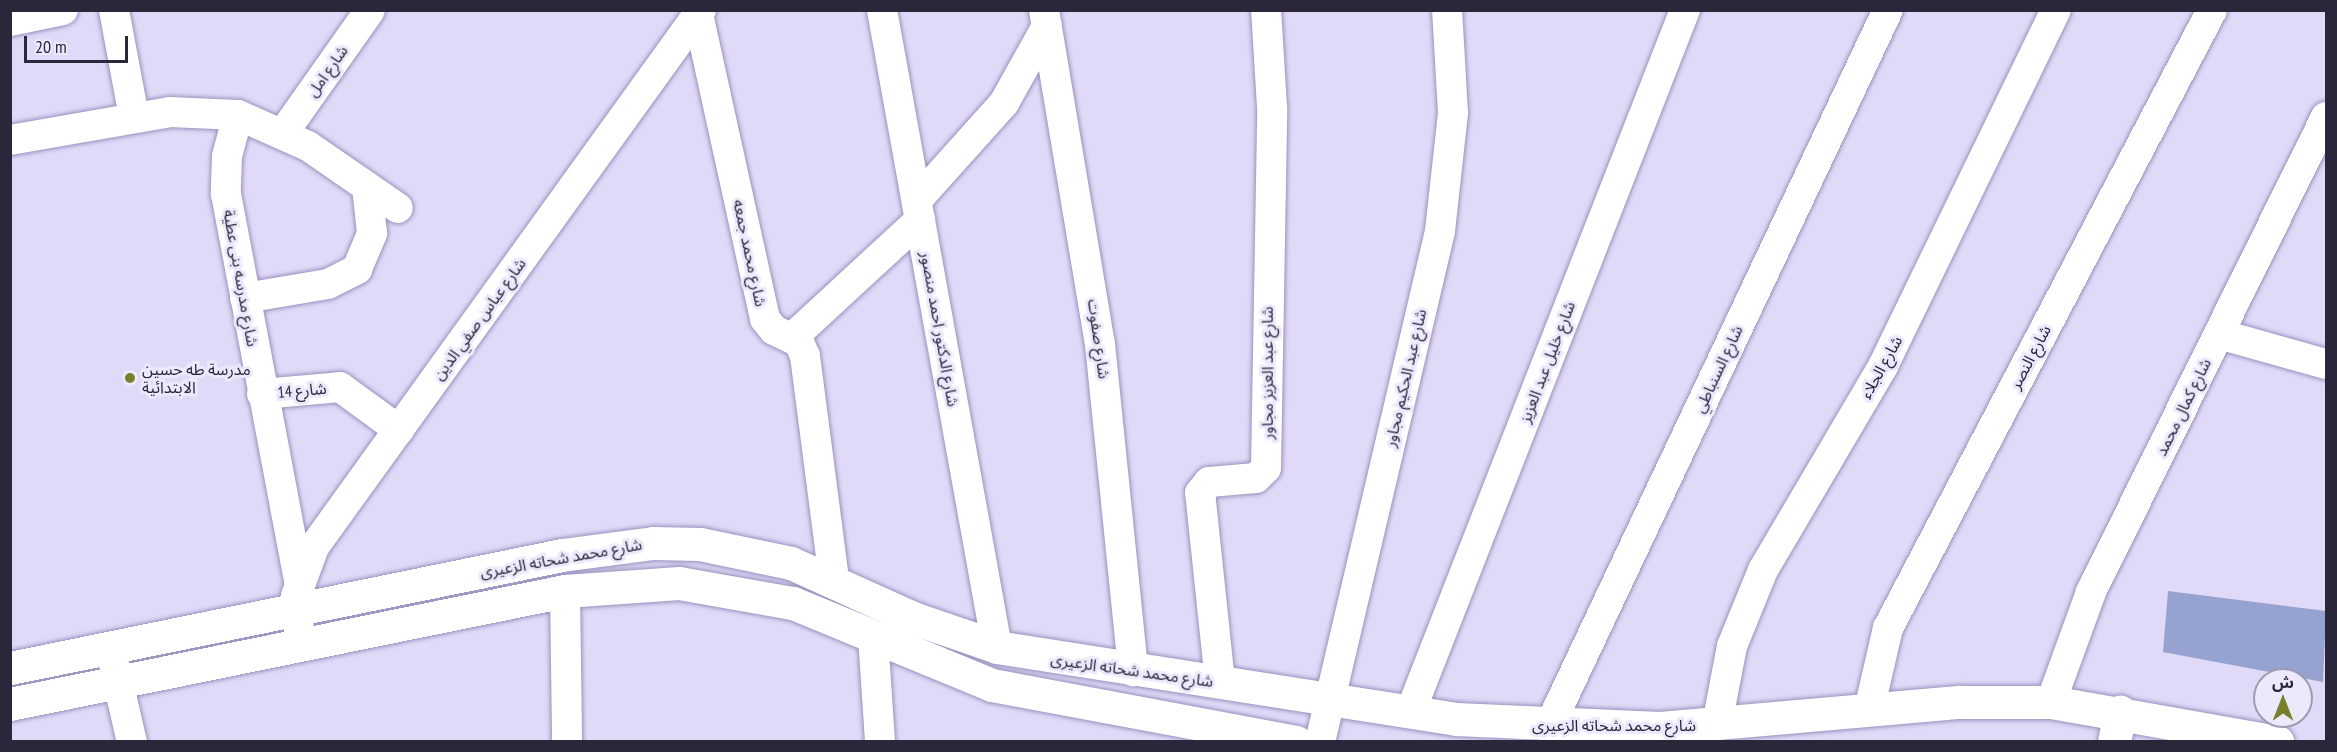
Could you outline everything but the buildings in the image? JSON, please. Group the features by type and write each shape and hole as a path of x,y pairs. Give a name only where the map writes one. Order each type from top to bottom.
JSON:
{"street":[{"path":"10,21 63,10"},
{"path":"114,10 134,117"},
{"name":"شارع امل","path":"284,132 370,10"},
{"name":"شارع الدكتور احمد منصور","path":"882,10 997,647"},
{"name":"شارع عبد العزيز مجاور","path":"1220,682 1200,493 1209,482 1256,478 1266,468 1272,107 1266,10"},
{"name":"شارع عبد الحكيم مجاور","path":"1320,741 1440,231 1453,113 1447,10"},
{"name":"شارع خليل عبد العزيز","path":"1410,713 1685,10"},
{"name":"شارع السنباطي","path":"1549,727 1888,10"},
{"name":"شارع الجلاء","path":"1717,724 1732,646 1750,597 1928,279 2056,10"},
{"name":"شارع النصر","path":"1869,710 1888,628 2212,10"},
{"name":"شارع محمد جمعه","path":"700,12 763,312 774,330 792,337 805,356 834,580"},
{"name":"شارع عباس صفي الدين","path":"297,596 314,547 700,12"},
{"path":"792,337 919,210 998,111 1045,18"},
{"name":"شارع صفوت","path":"1045,18 1100,344 1133,671"},
{"path":"10,140 134,117 205,110 238,115 284,132 398,208"},
{"name":"شارع مدرسه بنى عطية","path":"238,115 227,156 226,194 297,596"},
{"name":"شارع كمال محمد","path":"2051,702 2079,619 2326,117"},
{"path":"245,298 328,284 357,269 372,233 367,187"},
{"path":"2219,334 2326,364"},
{"name":"شارع 14","path":"262,394 340,387 399,430"},
{"name":"شارع محمد شحاته الزعيرى","path":"10,668 110,647 297,596 653,543 746,551 834,580 913,618 997,647 1133,671 1330,697 1410,713 1549,727 1717,724 1869,710 2051,702 2117,727 2278,741"},
{"name":"شارع محمد شحاته الزعيرى","path":"10,704 300,642 565,591 641,582 717,586 792,603 948,670 1004,687 1296,741"},
{"path":"565,591 567,741"},
{"path":"297,596 300,642"},
{"path":"873,636 880,741"},
{"path":"110,647 132,741"}],"place":[{"name":"مدرسة طه حسين الابتدائية","path":"130,378"}]}
